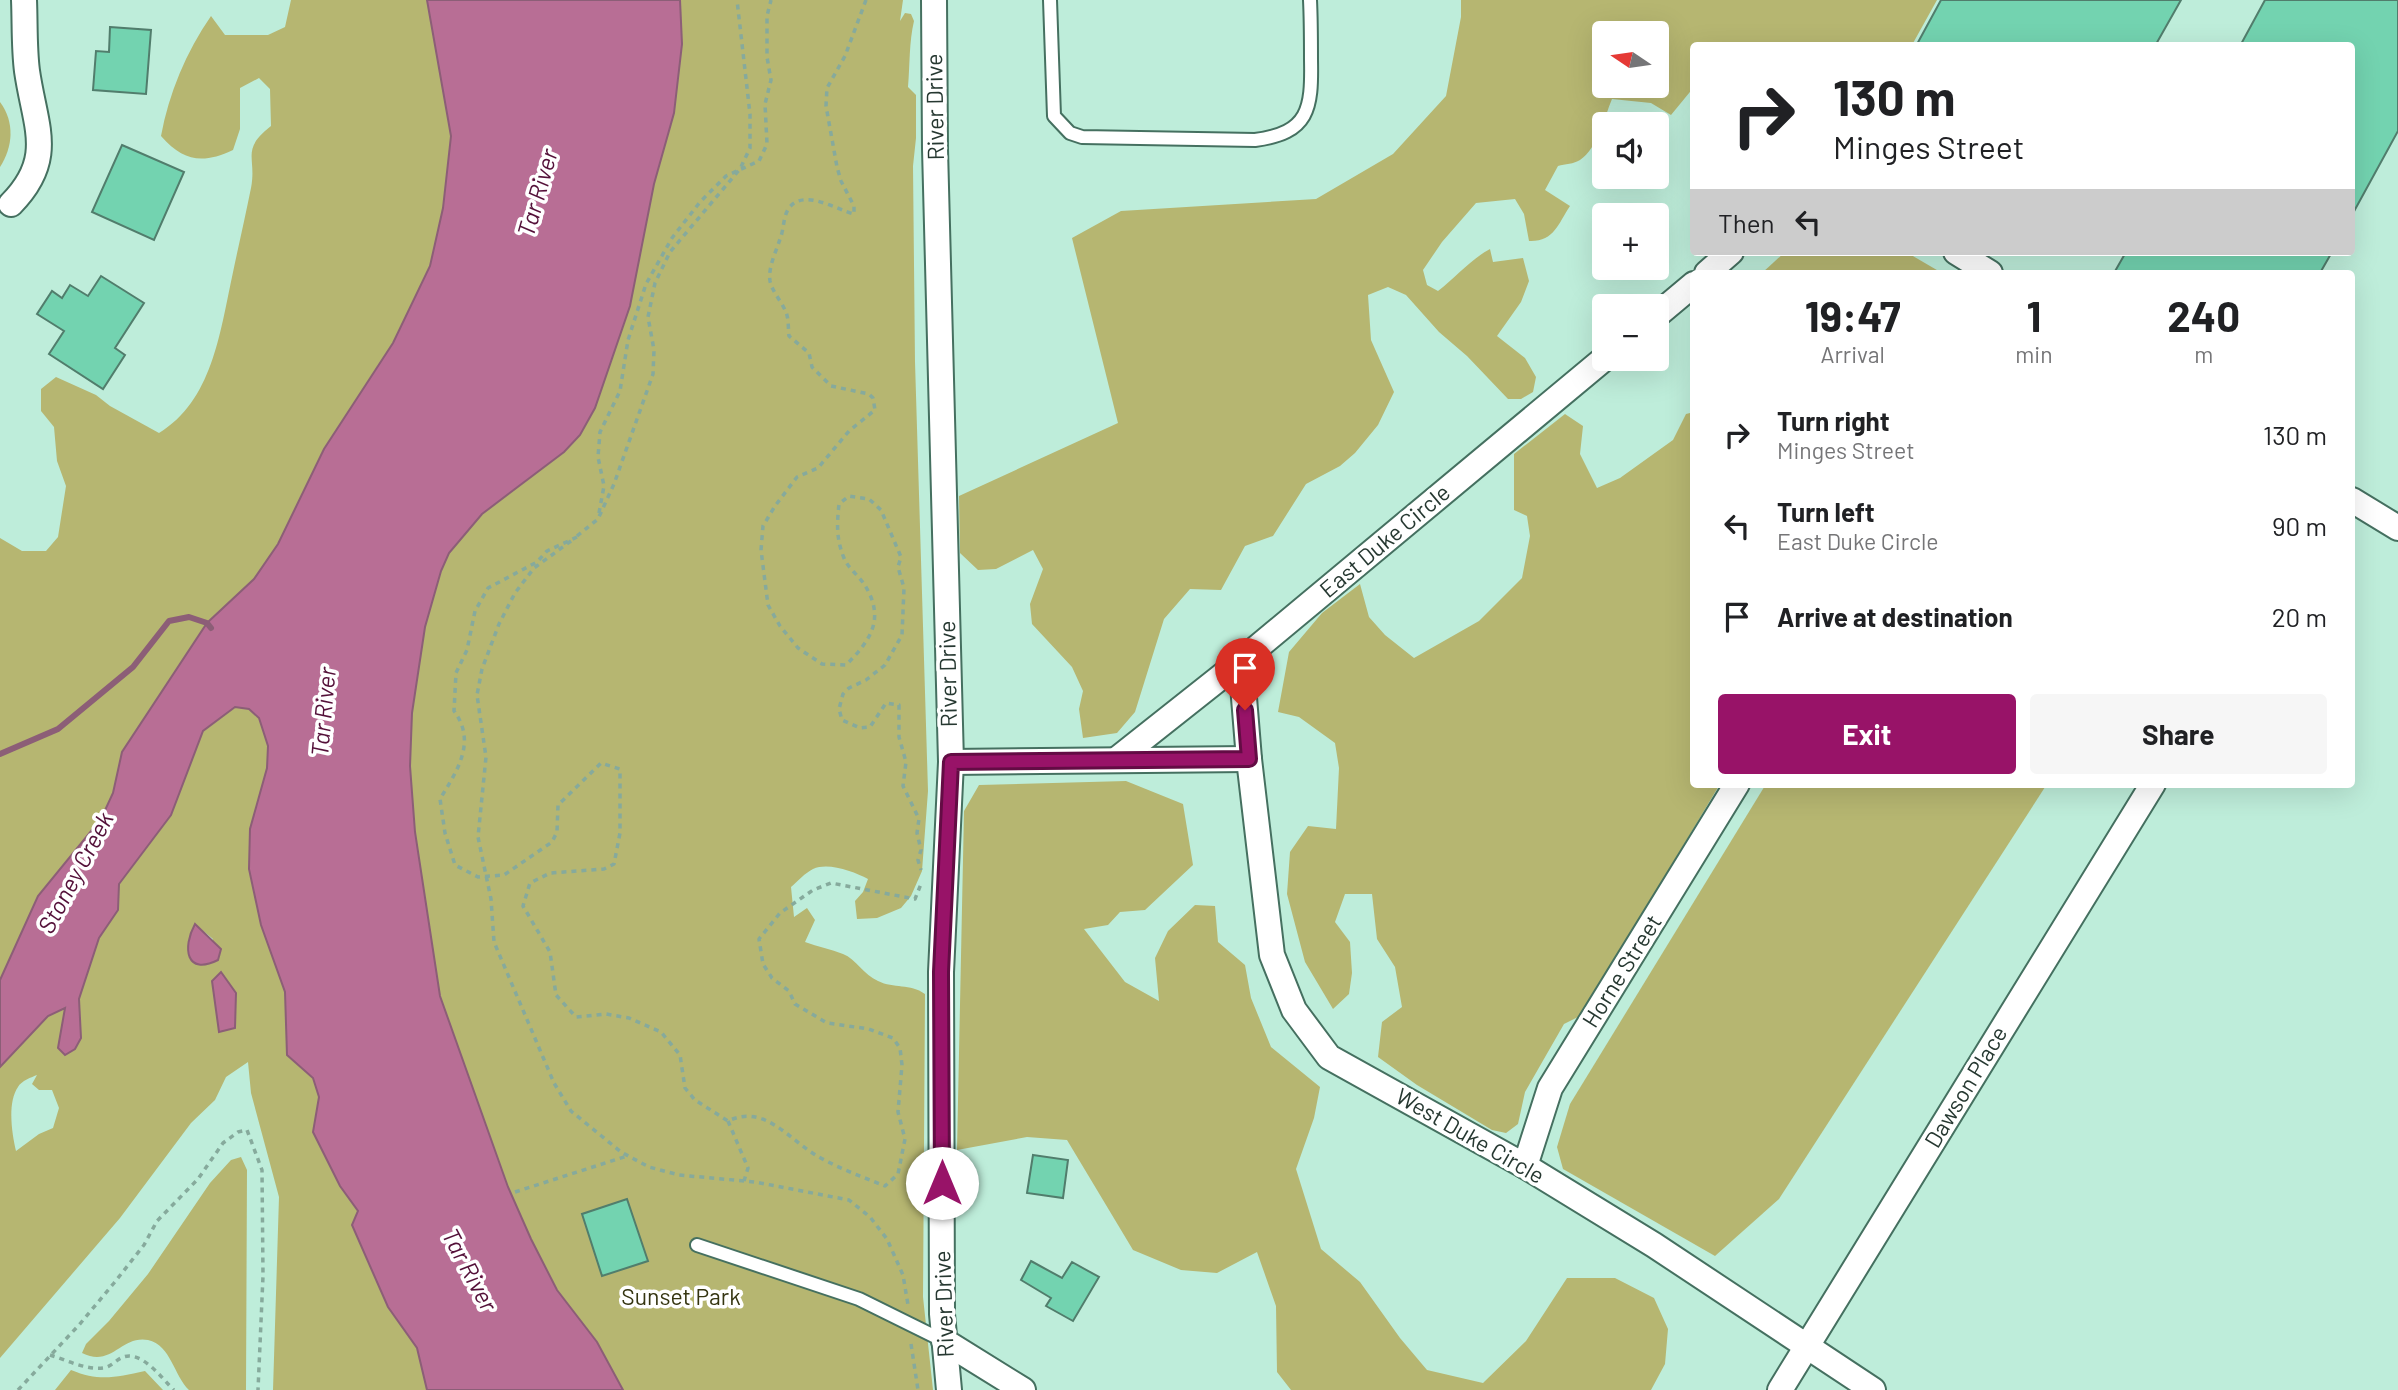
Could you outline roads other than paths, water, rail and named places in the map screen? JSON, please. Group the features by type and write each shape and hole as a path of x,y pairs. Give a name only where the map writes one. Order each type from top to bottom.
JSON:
{"street":[{"path":"11,204 36,172 40,151 25,55 24,0"},
{"name":"River Drive","path":"934,0 935,149 951,762 941,972 942,1314 949,1390"},
{"path":"1710,270 1726,256"},
{"path":"1962,256 1985,270"},
{"path":"1669,305 1690,287"},
{"name":"East Duke Circle","path":"1116,760 1241,661 1592,370"},
{"path":"2355,502 2398,528"},
{"path":"951,762 1249,759 1241,661"},
{"name":"West Duke Circle","path":"1249,759 1272,955 1294,1010 1329,1057 1525,1166 1654,1245 1873,1390"},
{"name":"Horne Street","path":"1525,1166 1550,1088 1735,788"},
{"name":"Dawson Place","path":"1780,1390 2151,788"},
{"path":"944,1341 1023,1390"}],"lane":[{"path":"1050,0 1054,116 1070,133 1082,137 1255,140 1276,138 1290,130 1301,121 1309,105 1312,88 1310,0"},
{"path":"697,1245 859,1299 944,1341"}],"water":[{"path":"427,0 680,0 682,44 674,113 654,184 630,306 595,408 580,435 564,452 482,514 449,553 425,627 412,713 410,766 415,832 440,996 508,1187 531,1239 557,1290 597,1342 623,1390 427,1390 417,1348 388,1307 352,1225 358,1211 340,1186 313,1132 319,1097 313,1078 287,1055 285,992 261,925 249,869 250,829 267,768 268,746 259,718 249,709 235,707 203,731 171,815 119,884 118,910 99,938 79,999 81,1038 75,1049 65,1055 58,1048 65,1008 48,1016 0,1067 0,980 38,896 101,819 113,793 122,752 207,623 254,579 278,544 324,449 393,343 430,266 443,208 451,136"},
{"path":"195,924 221,949 218,960 207,964 193,962 188,950"},
{"path":"221,972 236,993 235,1028 219,1032 212,981"}],"waterway":[{"path":"0,754 58,729 133,667 169,621 189,617 207,623 211,628"}],"water label":[{"name":"Tar River","path":"538,193"},
{"name":"Tar River","path":"324,712"},
{"name":"Stoney Creek","path":"76,873"},
{"name":"Tar River","path":"469,1270"}],"park label":[{"name":"Sunset Park","path":"681,1297"}]}
